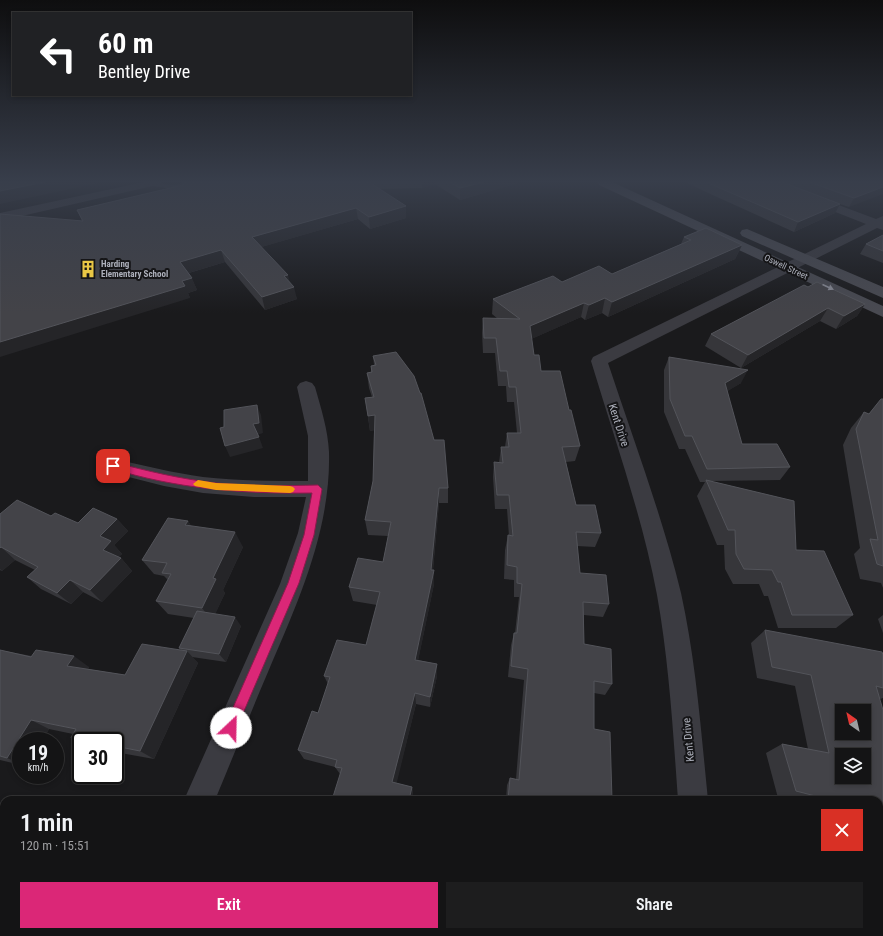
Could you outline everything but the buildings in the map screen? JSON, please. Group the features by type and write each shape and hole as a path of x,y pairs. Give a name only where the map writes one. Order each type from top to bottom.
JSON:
{"main road":[{"name":"Oswell Street","path":"696,226 883,312"},
{"name":"Oswell Street","path":"732,227 883,293"}],"street":[{"name":"Kent Drive","path":"693,796 682,676 670,595 656,540 598,361 875,226"},
{"path":"201,796 294,583 309,535 318,489 319,452 316,420 306,387"},
{"path":"113,466 164,479 216,486 270,490 318,489"}],"slow traffic":[{"path":"198,484 270,490 290,489"}],"place":[{"name":"Harding Elementary School","path":"88,269"}],"route":[{"path":"113,466 164,479 216,486 270,490 318,489 309,535 294,583 231,728"}]}
